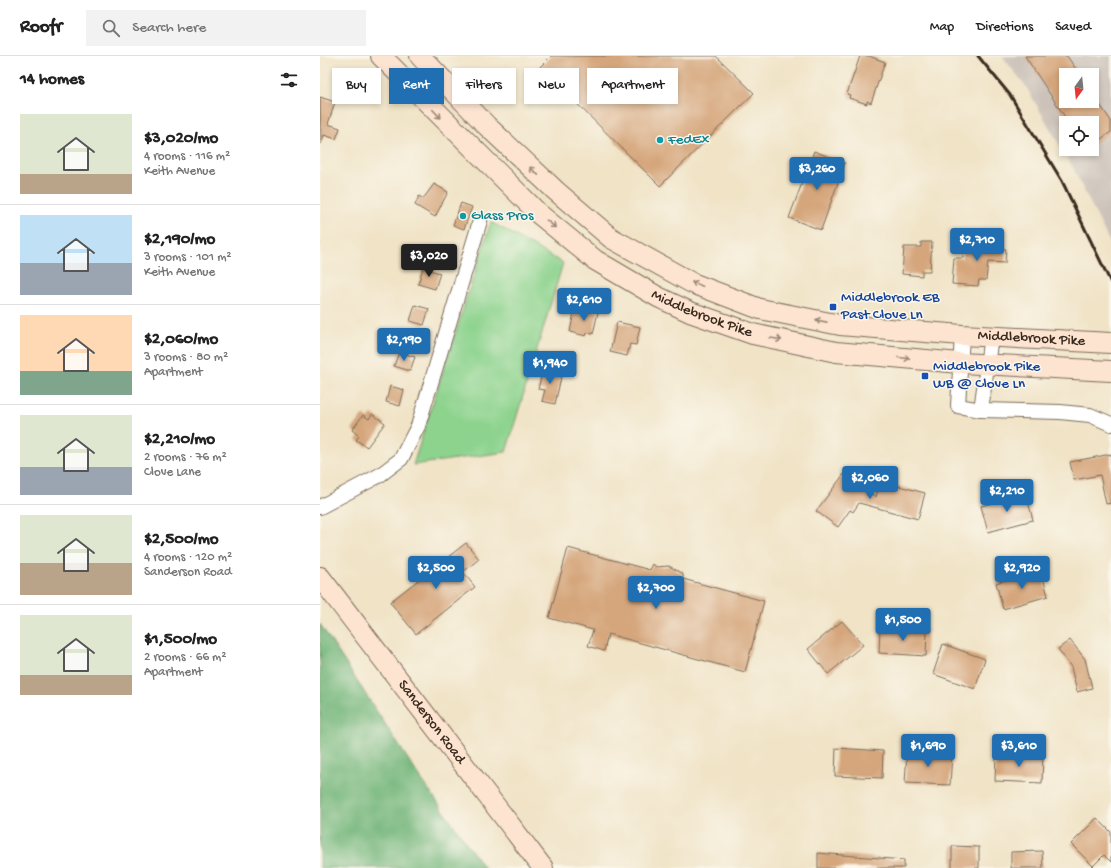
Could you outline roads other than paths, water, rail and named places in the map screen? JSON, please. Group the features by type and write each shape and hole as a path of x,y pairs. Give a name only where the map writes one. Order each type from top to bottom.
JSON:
{"main road":[{"name":"Middlebrook Pike","path":"380,56 539,214 595,260 658,297 690,312 753,334 836,352 960,363 1111,371"},
{"name":"Middlebrook Pike","path":"420,56 487,126 556,191 611,238 692,283 760,309 840,324 962,335 1111,343"},
{"name":"Sanderson Road","path":"320,577 543,868"}],"street":[{"path":"320,507 380,474 401,458 418,426 480,220"},
{"path":"962,335 958,406 981,410 1060,412 1090,415 1111,424"},
{"path":"981,410 991,336"}],"railway":[{"path":"978,56 1010,95 1062,181 1111,283"}],"place":[{"name":"FedEx","path":"660,140"},
{"name":"Glass Pros","path":"463,216"},
{"name":"Middlebrook EB Past Clove Ln","path":"833,307"},
{"name":"Middlebrook Pike WB @ Clove Ln","path":"925,376"}]}
